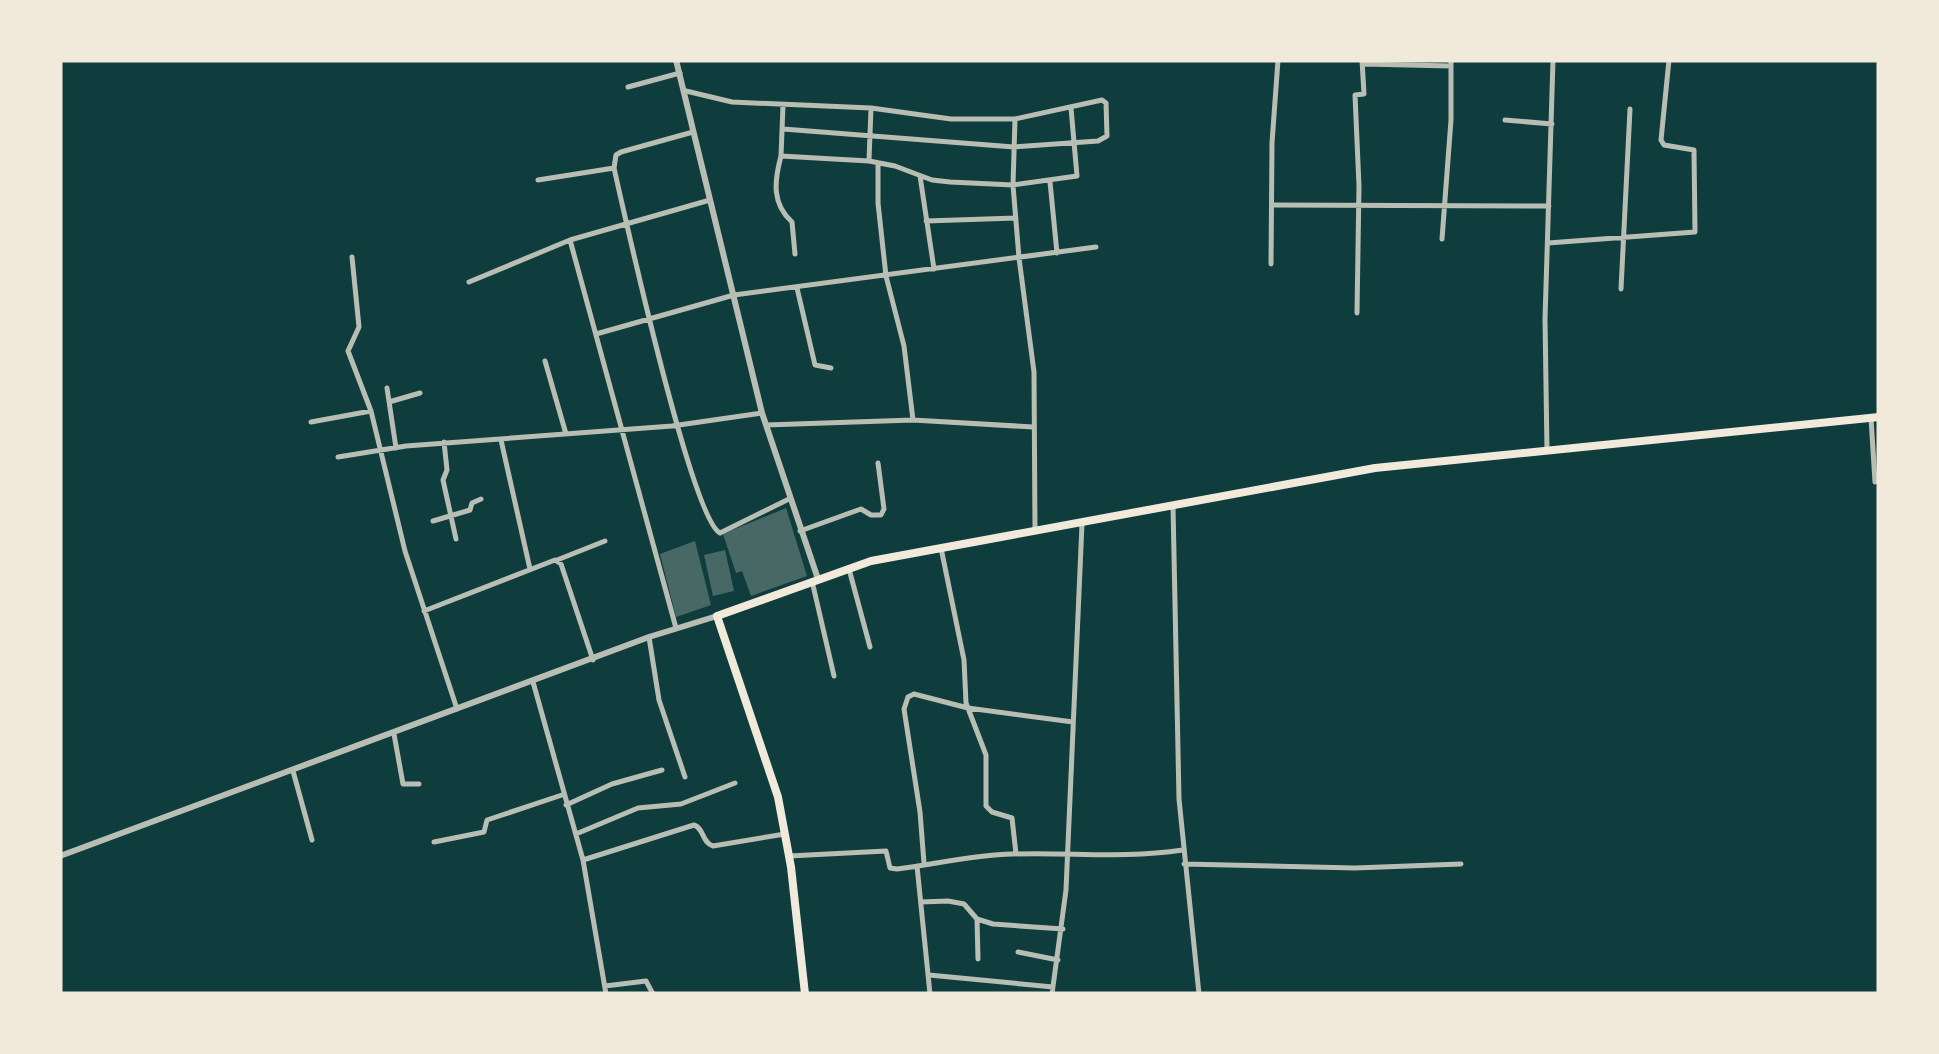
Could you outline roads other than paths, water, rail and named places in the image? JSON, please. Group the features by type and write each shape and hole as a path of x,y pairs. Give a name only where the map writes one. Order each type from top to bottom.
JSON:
{"main road":[{"path":"805,994 778,797 760,734 717,616 871,561 1375,468 1875,418"}],"street":[{"path":"676,60 762,413 815,580 834,676"},
{"path":"1270,264 1278,60"},
{"path":"1546,451 1545,320 1553,60"},
{"path":"1548,243 1690,234 1696,230 1694,150 1664,145 1662,140 1670,60"},
{"path":"1357,312 1355,95 1364,94 1362,62 1451,63 1442,239"},
{"path":"628,87 680,73"},
{"path":"686,91 732,102 872,108 951,118 1015,119 1102,100 1108,126 1105,139 1014,146 783,129"},
{"path":"783,105 776,194 781,212 792,222 795,254"},
{"path":"869,161 872,108"},
{"path":"781,156 869,161 950,182 1014,185 1077,176 1071,108"},
{"path":"1621,289 1630,109"},
{"path":"1015,119 1019,258 1034,368 1035,531"},
{"path":"1506,120 1552,124"},
{"path":"693,132 620,152 616,154 614,168 678,426 697,492 715,532 789,499"},
{"path":"878,163 886,276 904,346 912,420"},
{"path":"538,180 614,168"},
{"path":"920,176 934,269"},
{"path":"1050,180 1057,253"},
{"path":"469,282 570,240 710,200"},
{"path":"1274,205 1549,206"},
{"path":"926,221 1016,218"},
{"path":"570,240 676,629"},
{"path":"596,334 734,295 1096,247"},
{"path":"352,257 360,327 348,347 371,411 405,551 457,709"},
{"path":"797,287 815,365 832,368"},
{"path":"544,360 566,434"},
{"path":"387,388 396,448"},
{"path":"389,402 420,393"},
{"path":"311,422 371,411"},
{"path":"338,457 444,442 678,426 762,413"},
{"path":"1875,418 1876,482"},
{"path":"766,425 912,420 1033,427"},
{"path":"501,440 530,569"},
{"path":"444,442 447,470 443,480 456,540"},
{"path":"800,530 860,508 871,515 881,515 884,509 878,464"},
{"path":"433,521 470,510 473,502 481,499"},
{"path":"1173,506 1175,726 1184,864 1199,994"},
{"path":"930,975 1053,991 1064,929 1082,524"},
{"path":"424,612 605,541"},
{"path":"941,548 964,660 968,708 986,754 986,806 1012,818 1016,854"},
{"path":"557,560 593,660"},
{"path":"849,569 870,647"},
{"path":"60,856 648,638 717,616"},
{"path":"648,638 659,700 685,777"},
{"path":"533,682 583,860 606,994"},
{"path":"930,994 921,902 920,812 904,704 914,694 968,708 1073,722"},
{"path":"394,734 402,784 419,784"},
{"path":"566,805 612,784 662,770"},
{"path":"293,771 312,840"},
{"path":"576,834 638,808 682,804 734,783"},
{"path":"434,842 484,832 487,820 563,795"},
{"path":"583,860 694,825 713,846 785,834"},
{"path":"789,856 886,851 892,869 1016,854 1138,856 1183,850"},
{"path":"1184,864 1354,868 1461,864"},
{"path":"921,902 964,904 978,920 992,924 1064,929"},
{"path":"978,920 978,959"},
{"path":"1018,952 1058,960"},
{"path":"605,986 648,981 653,994"}]}
